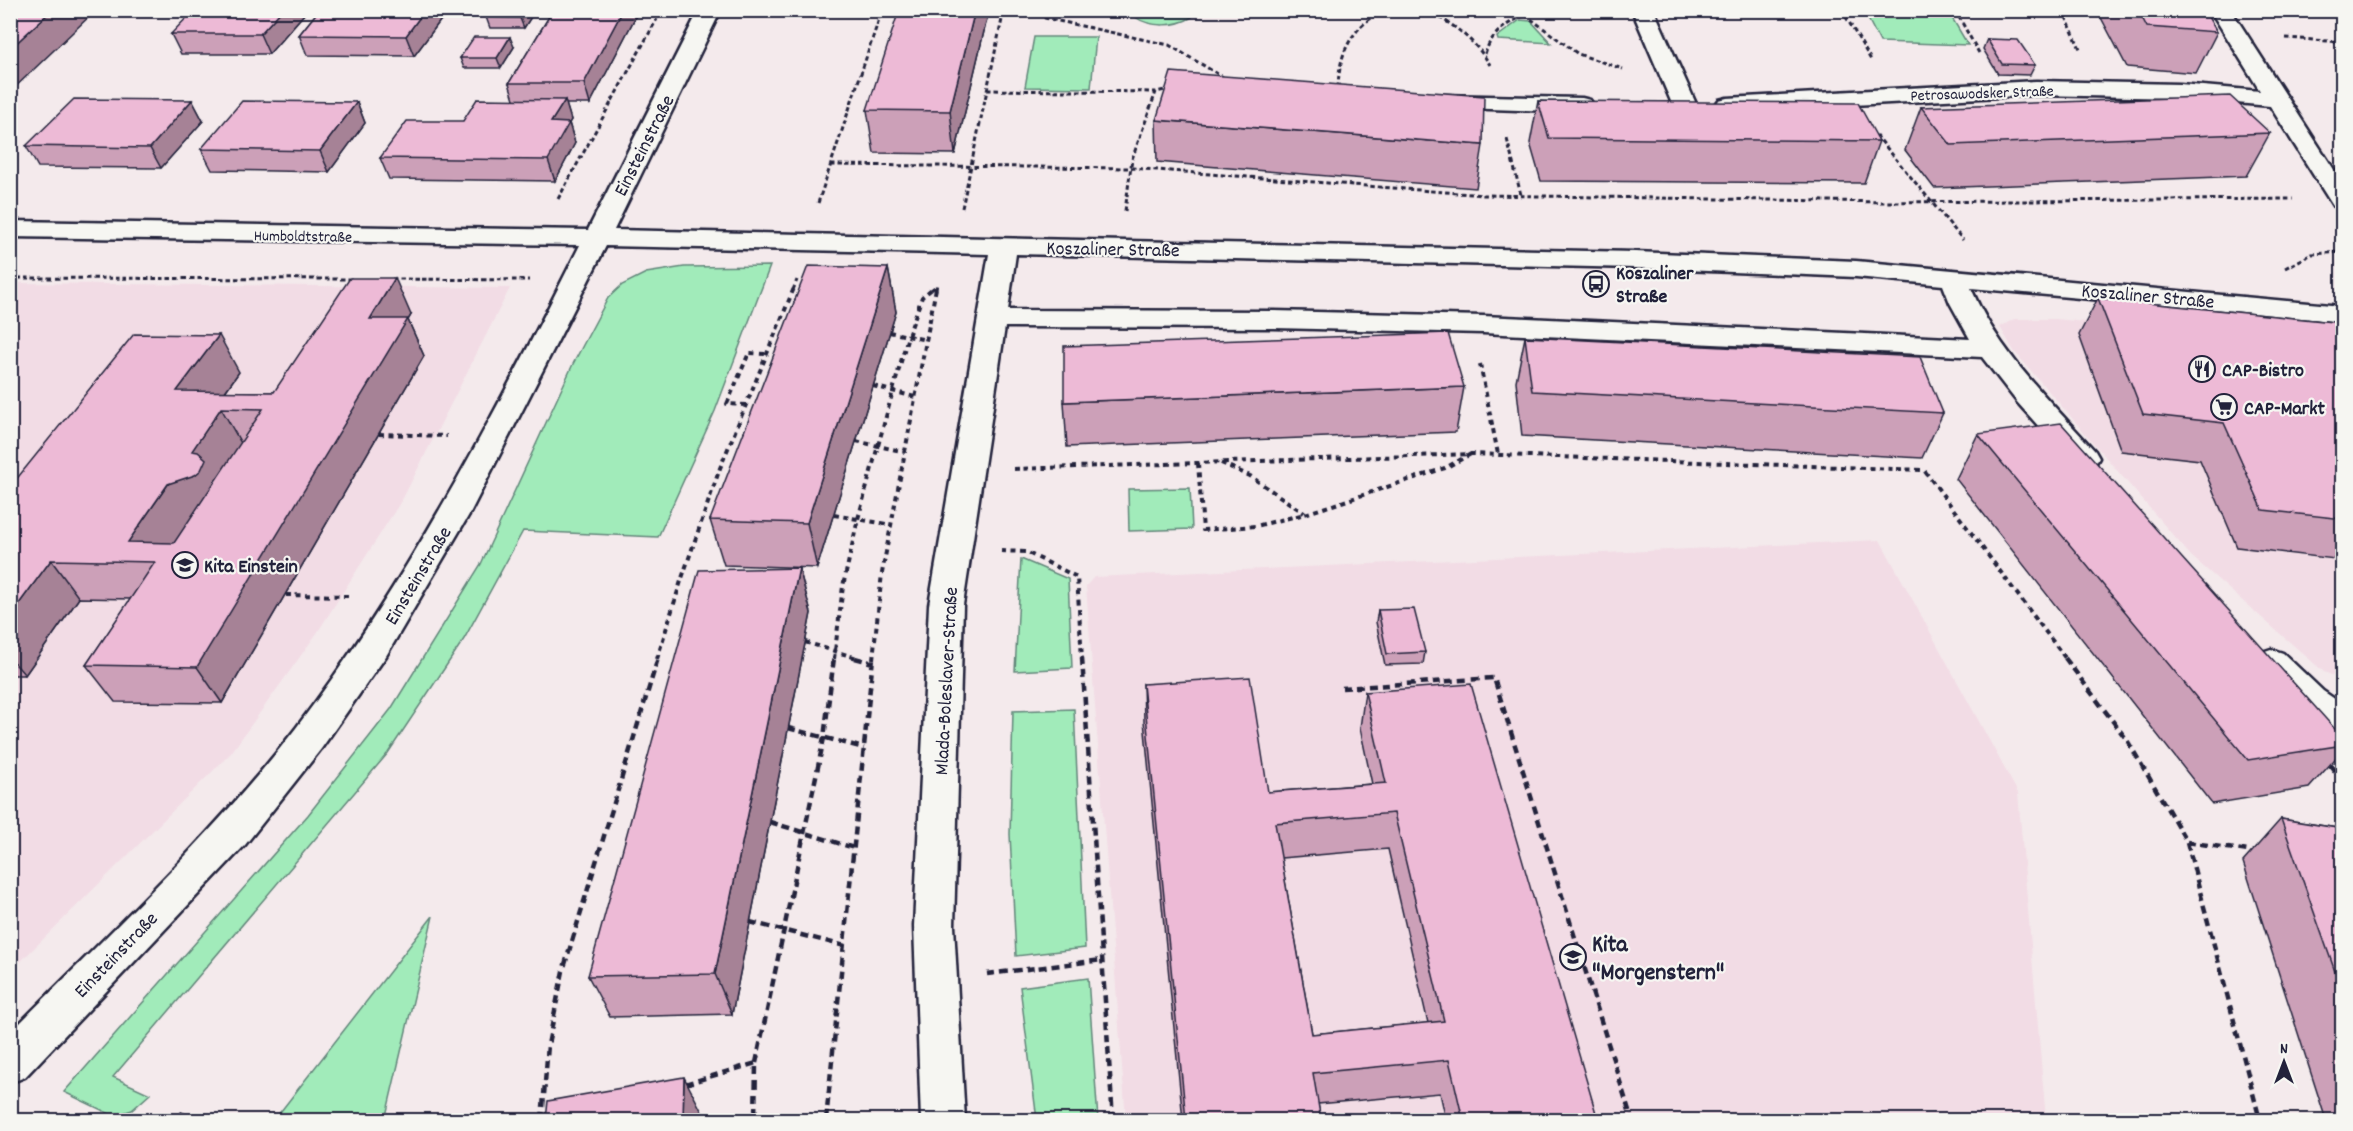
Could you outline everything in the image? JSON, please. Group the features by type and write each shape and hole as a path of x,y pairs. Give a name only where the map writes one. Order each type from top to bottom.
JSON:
{"street":[{"name":"Einsteinstraße","path":"10,1063 231,834 308,739 374,647 454,513 616,200 710,10"},
{"name":"Petrosawodsker Straße","path":"1643,10 1673,81 1674,106 2036,88 2180,91 2279,100"},
{"path":"2220,10 2343,201"},
{"path":"1420,101 1607,106"},
{"path":"737,240 748,213"},
{"name":"Humboldtstraße","path":"10,229 595,239"},
{"name":"Koszaliner Straße","path":"595,239 737,240 1635,260 1856,269 2343,314"},
{"name":"Mlada-Boleslaver-Straße","path":"943,1120 934,926 946,605 1004,246"},
{"path":"1953,278 1963,305 1991,350 2104,482"},
{"path":"993,318 1304,320 1596,328 1991,350"},
{"path":"2253,644 2310,701 2343,722"}],"path":[{"path":"524,289 540,238 558,199 661,10"},
{"path":"542,1120 548,1045 563,971 681,581 720,468 805,260 814,214 882,10"},
{"path":"961,211 1004,10"},
{"path":"1031,10 1045,18 1169,45 1224,78 1213,80"},
{"path":"1339,97 1338,71 1344,46 1357,28 1385,10"},
{"path":"1426,10 1461,33 1485,55 1495,74 1521,195"},
{"path":"1519,10 1538,21 1558,41 1574,52 1592,60 1673,81"},
{"path":"1485,55 1488,42 1494,34 1509,22 1534,10"},
{"path":"1842,10 1867,51 1889,96"},
{"path":"987,90 1156,92 1179,87"},
{"path":"1123,221 1131,168 1156,92"},
{"path":"1847,98 1969,248"},
{"path":"831,165 1131,168 1484,195 1931,201 2295,199"},
{"path":"558,199 616,200"},
{"path":"826,1120 882,573 926,340 947,245"},
{"path":"2281,271 2300,258 2318,251 2343,252"},
{"path":"10,278 362,279"},
{"path":"386,279 527,280"},
{"path":"755,1120 756,1063 824,738 843,586 858,519 908,336 922,297 937,285"},
{"path":"1473,325 1498,454"},
{"path":"889,332 926,340"},
{"path":"746,405 727,404 749,353 766,354"},
{"path":"873,386 915,397"},
{"path":"379,434 451,436 445,446"},
{"path":"856,441 906,452"},
{"path":"1198,463 1203,530 1256,526 1305,514 1445,468 1472,454"},
{"path":"968,471 1472,454 1924,470 2127,740 2187,842 2260,1120"},
{"path":"1218,462 1250,476 1305,514"},
{"path":"834,514 892,525"},
{"path":"955,550 1026,552 1077,577 1113,1120"},
{"path":"286,595 358,596"},
{"path":"805,642 873,663"},
{"path":"1342,688 1494,678 1632,1120"},
{"path":"788,728 864,748"},
{"path":"2323,757 2343,781"},
{"path":"770,822 854,848"},
{"path":"2187,842 2265,853"},
{"path":"750,922 844,946"},
{"path":"936,980 1102,960"},
{"path":"678,1086 756,1063"},
{"path":"180,1113 196,1120"}],"shaded area":[{"name":"Kita Einstein","path":"11,283 510,288 403,498 317,633 231,753 11,971"},
{"path":"2014,319 2056,319 2342,349 2342,679 2324,672 2191,556 2014,351 2000,327"},
{"name":"Kita \"Morgenstern\"","path":"1880,540 2018,793 2046,1120 1126,1120 1086,586 1094,577"}],"green space":[{"path":"1135,10 1193,11 1192,17 1186,20 1164,25 1141,21 1135,17"},
{"path":"1864,11 1948,11 1968,45 1880,42"},
{"path":"1520,20 1531,21 1551,43 1498,40 1497,37"},
{"path":"1034,37 1096,37 1091,88 1025,87"},
{"path":"770,266 715,411 658,537 523,531 464,639 388,753 113,1077 150,1094 132,1110 114,1116 64,1092 308,815 391,709 481,564 573,364 608,298 622,285 646,273 684,267"},
{"path":"1190,488 1192,529 1129,531 1128,489"},
{"path":"1021,559 1068,579 1072,668 1015,671"},
{"path":"1074,709 1085,948 1016,956 1010,834 1013,711"},
{"path":"433,916 385,1120 274,1120"},
{"path":"1088,978 1098,1120 1037,1120 1020,987"}],"building":[{"path":"10,10 52,10 10,49"},
{"path":"194,10 282,10 260,34 171,34"},
{"path":"319,10 425,10 406,36 299,35"},
{"path":"491,10 525,10 520,18 486,17"},
{"path":"553,10 623,10 584,83 509,83"},
{"path":"899,10 975,10 950,111 867,110"},
{"path":"2138,10 2204,10 2217,32 2147,27"},
{"path":"474,37 510,37 497,58 460,58"},
{"path":"1987,39 2018,40 2035,65 2002,64"},
{"path":"1171,72 1484,96 1483,145 1156,120"},
{"path":"2230,96 2270,133 1951,145 1921,107"},
{"path":"74,99 192,100 150,148 26,146"},
{"path":"477,99 565,100 551,122 569,123 548,160 380,158 407,121 463,121"},
{"path":"242,101 357,102 320,151 201,149"},
{"path":"1538,101 1858,103 1879,141 1549,138"},
{"path":"808,266 888,268 807,523 710,520"},
{"path":"350,278 395,278 370,319 408,319 197,667 86,665 155,562 51,560 10,616 10,487 134,334 219,335 177,391 274,392","holes":["221,408 263,409 174,543 128,542 168,484 195,475 201,470 206,459 198,452 192,451"]},
{"name":"CAP-Markt","path":"2098,298 2343,323 2343,519 2263,510 2224,423 2143,414"},
{"path":"1448,333 1464,387 1064,402 1064,346"},
{"path":"1525,337 1920,357 1943,413 1532,391"},
{"path":"2061,423 2343,738 2343,745 2248,760 1978,434"},
{"path":"799,568 715,974 588,976 699,570"},
{"path":"1414,609 1425,652 1387,654 1378,610"},
{"path":"1250,677 1268,792 1386,783 1365,692 1471,684 1598,1120 1463,1120 1449,1060 1313,1073 1321,1120 1186,1120 1143,684","holes":["1394,813 1444,1021 1312,1034 1275,823"]},
{"path":"2281,819 2343,829 2343,994"},
{"path":"684,1077 683,1120 546,1120 548,1101"}],"place":[{"name":"Koszaliner Straße","path":"1596,284"},
{"name":"CAP-Bistro","path":"2202,369"},
{"name":"CAP-Markt","path":"2224,407"},
{"name":"Kita Einstein","path":"185,565"},
{"name":"Kita \"Morgenstern\"","path":"1573,957"}]}
